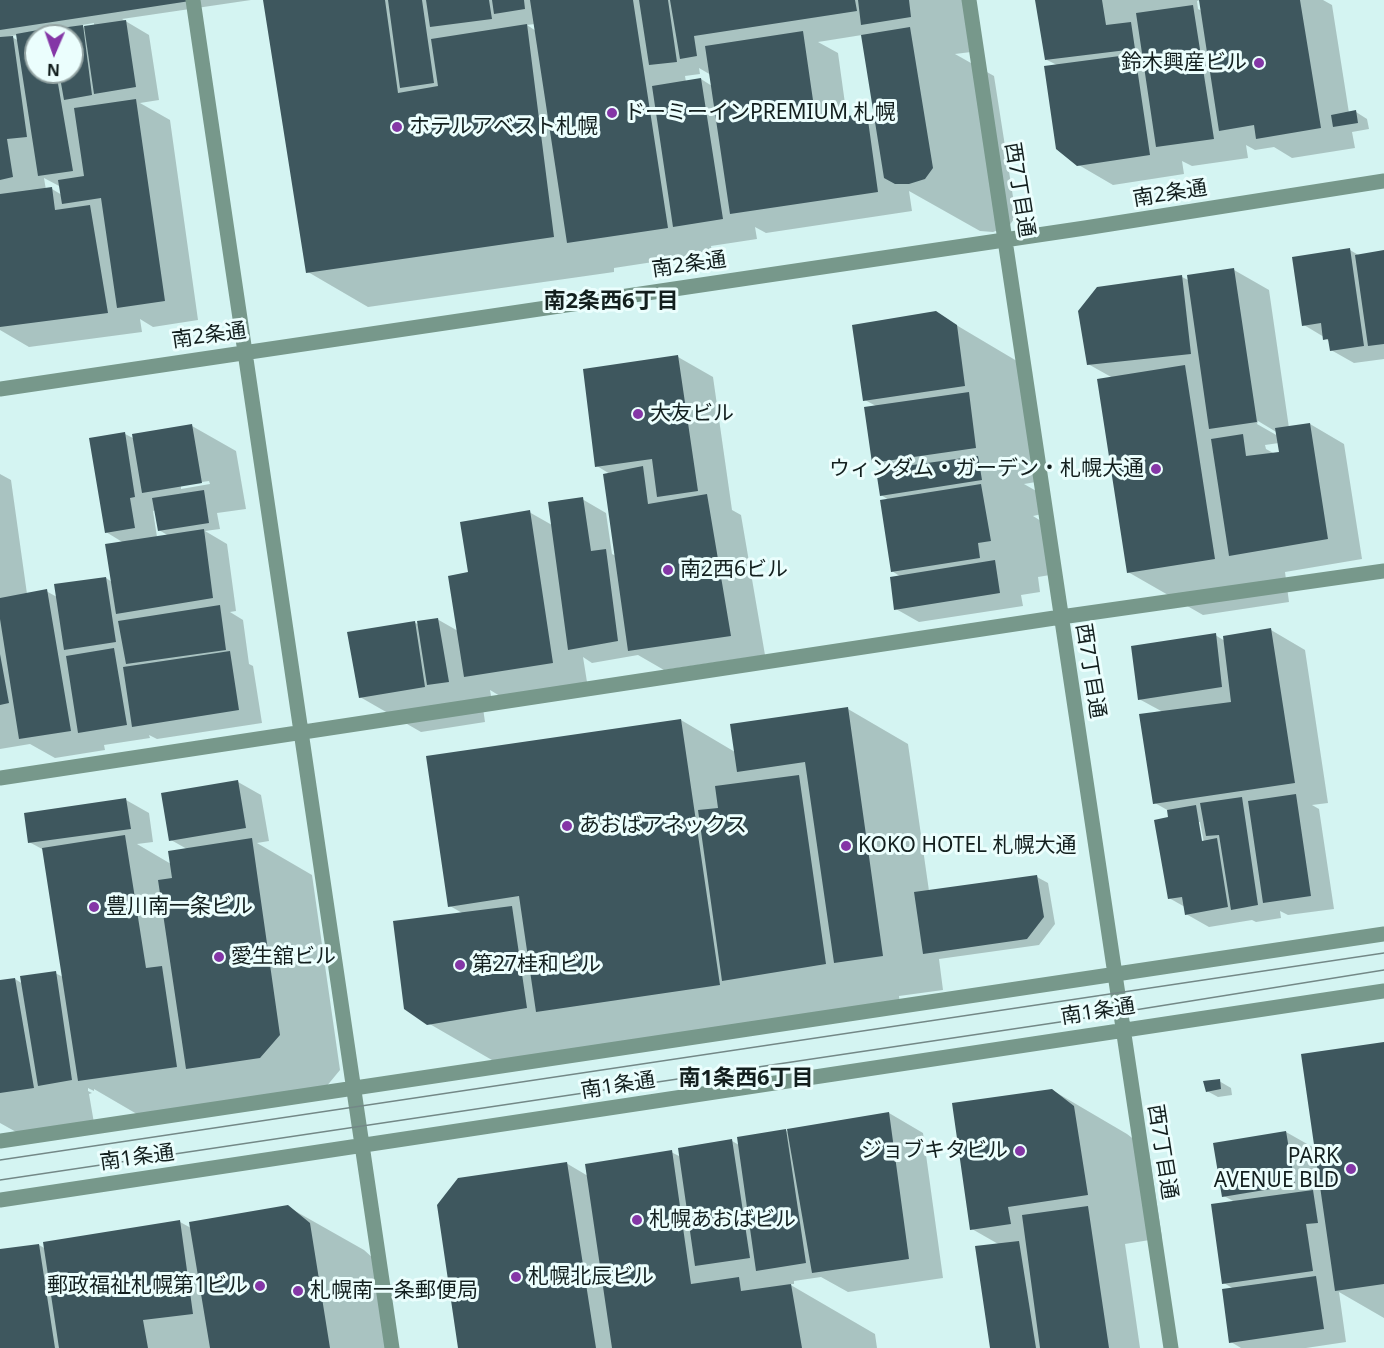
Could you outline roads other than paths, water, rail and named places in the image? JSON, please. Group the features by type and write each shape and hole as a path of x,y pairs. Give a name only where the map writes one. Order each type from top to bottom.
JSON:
{"street":[{"path":"193,0 392,1348"},
{"name":"西7丁目通","path":"969,0 1171,1348"},
{"name":"南2条通","path":"0,389 1384,182"},
{"path":"0,778 1061,617 1384,571"},
{"name":"南1条通","path":"0,1141 1384,934"},
{"name":"南1条通","path":"0,1200 1384,991"}],"tram line":[{"path":"0,1160 1384,953"},
{"path":"0,1180 1060,1022 1384,970"}],"place":[{"name":"鈴木興産ビル","path":"1259,63"},
{"name":"ドーミーインPREMIUM 札幌","path":"612,113"},
{"name":"ホテルアベスト札幌","path":"397,127"},
{"name":"大友ビル","path":"638,414"},
{"name":"ウィンダム・ガーデン・札幌大通","path":"1156,469"},
{"name":"南2西6ビル","path":"668,570"},
{"name":"あおばアネックス","path":"567,826"},
{"name":"KOKO HOTEL 札幌大通","path":"846,846"},
{"name":"豊川南一条ビル","path":"94,907"},
{"name":"愛生舘ビル","path":"219,957"},
{"name":"第27桂和ビル","path":"460,965"},
{"name":"ジョブキタビル","path":"1020,1151"},
{"name":"PARK AVENUE BLD","path":"1351,1169"},
{"name":"札幌あおばビル","path":"637,1220"},
{"name":"札幌北辰ビル","path":"516,1277"},
{"name":"郵政福祉札幌第1ビル","path":"260,1286"},
{"name":"札幌南一条郵便局","path":"298,1291"}],"district":[{"name":"南2条西6丁目","path":"611,302"},
{"name":"南1条西6丁目","path":"746,1079"}]}
